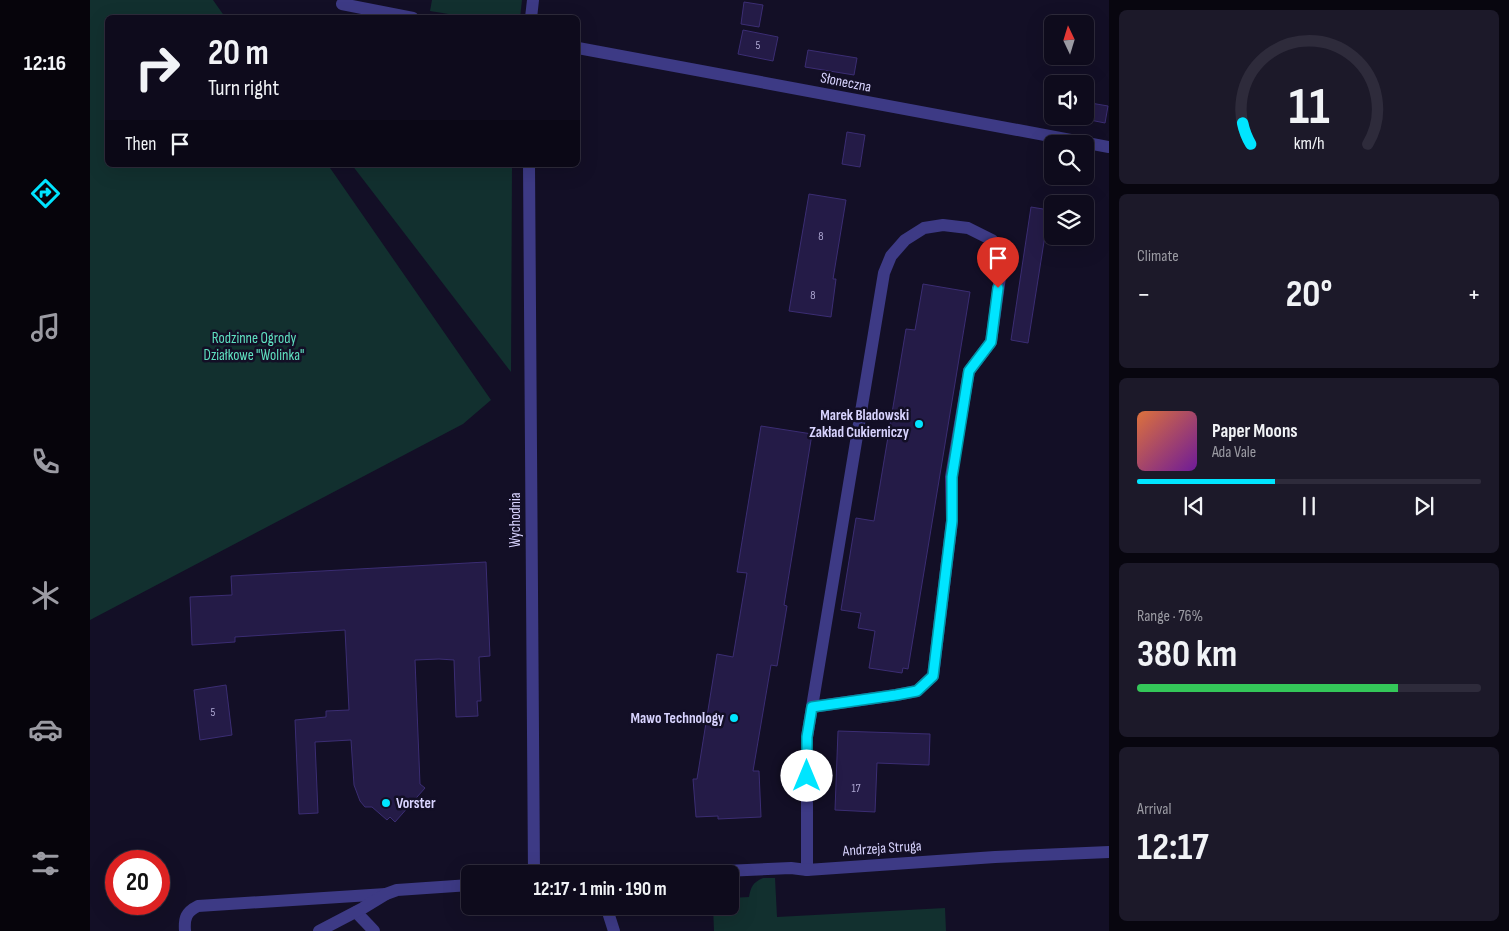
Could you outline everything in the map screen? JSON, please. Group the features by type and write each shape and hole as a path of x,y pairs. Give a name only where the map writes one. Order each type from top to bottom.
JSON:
{"street":[{"path":"531,15 533,0"},
{"path":"342,4 399,15"},
{"name":"Słoneczna","path":"580,48 1109,147"},
{"name":"Wychodnia","path":"529,167 534,865"},
{"path":"807,870 807,737 884,273 891,256 905,240 924,228 943,225 968,228 992,240 1001,253 1000,270 991,342 969,371 964,400 952,477 952,521 933,676 917,691 812,707"},
{"name":"Andrzeja Struga","path":"739,870 786,868 807,870 995,857 1109,852"},
{"path":"319,931 386,894 397,890 461,886"},
{"path":"185,931 184,920 188,911 198,906 386,894"},
{"path":"356,912 374,931"},
{"path":"609,915 614,931"}],"green space":[{"name":"Rodzinne Ogrody Działkowe \"Wolinka\"","path":"90,0 213,0 224,15 105,15 105,167 329,167 491,400 463,424 90,620"},
{"path":"432,0 522,0 520,15 455,15 430,11"},
{"path":"354,167 512,167 511,372"},
{"path":"763,878 775,878 777,917 945,908 946,931 714,931 713,915 739,915 739,898 749,897 750,891 756,882"}],"building":[{"path":"744,2 763,5 759,27 741,24"},
{"path":"743,30 778,37 773,61 738,54"},
{"path":"808,50 857,58 854,75 805,67"},
{"path":"1094,104 1108,106 1105,123 1094,121"},
{"path":"847,132 865,135 860,167 842,164"},
{"path":"809,194 846,200 833,279 836,279 831,317 789,311"},
{"path":"1031,207 1044,209 1044,242 1028,343 1011,340"},
{"name":"Marek Bladowski Zakład Cukierniczy","path":"923,284 970,292 908,669 903,668 902,673 869,668 875,631 858,628 861,613 841,610 856,518 874,521 906,329 915,330"},
{"name":"Mawo Technology","path":"761,426 812,434 784,605 787,606 777,666 771,665 753,771 759,771 761,817 718,819 718,816 696,817 693,779 697,779 717,654 733,657 747,573 737,572"},
{"path":"486,562 490,656 479,657 481,701 477,701 478,716 456,717 454,660 415,660 420,784 425,788 395,822 390,817 387,820 372,807 365,807 360,801 354,785 351,740 315,742 318,813 299,814 295,720 326,717 326,711 349,710 345,630 235,637 235,642 192,645 190,597 232,595 231,576"},
{"path":"226,685 232,735 200,740 194,690"},
{"path":"838,731 930,734 929,765 877,763 875,812 835,810"}],"place":[{"name":"Marek Bladowski Zakład Cukierniczy","path":"919,424"},
{"name":"Mawo Technology","path":"734,718"},
{"name":"Vorster","path":"386,803"}],"route":[{"path":"807,776 807,737 812,707 917,691 933,676 952,521 952,477 969,371 991,342 998,288"}]}
